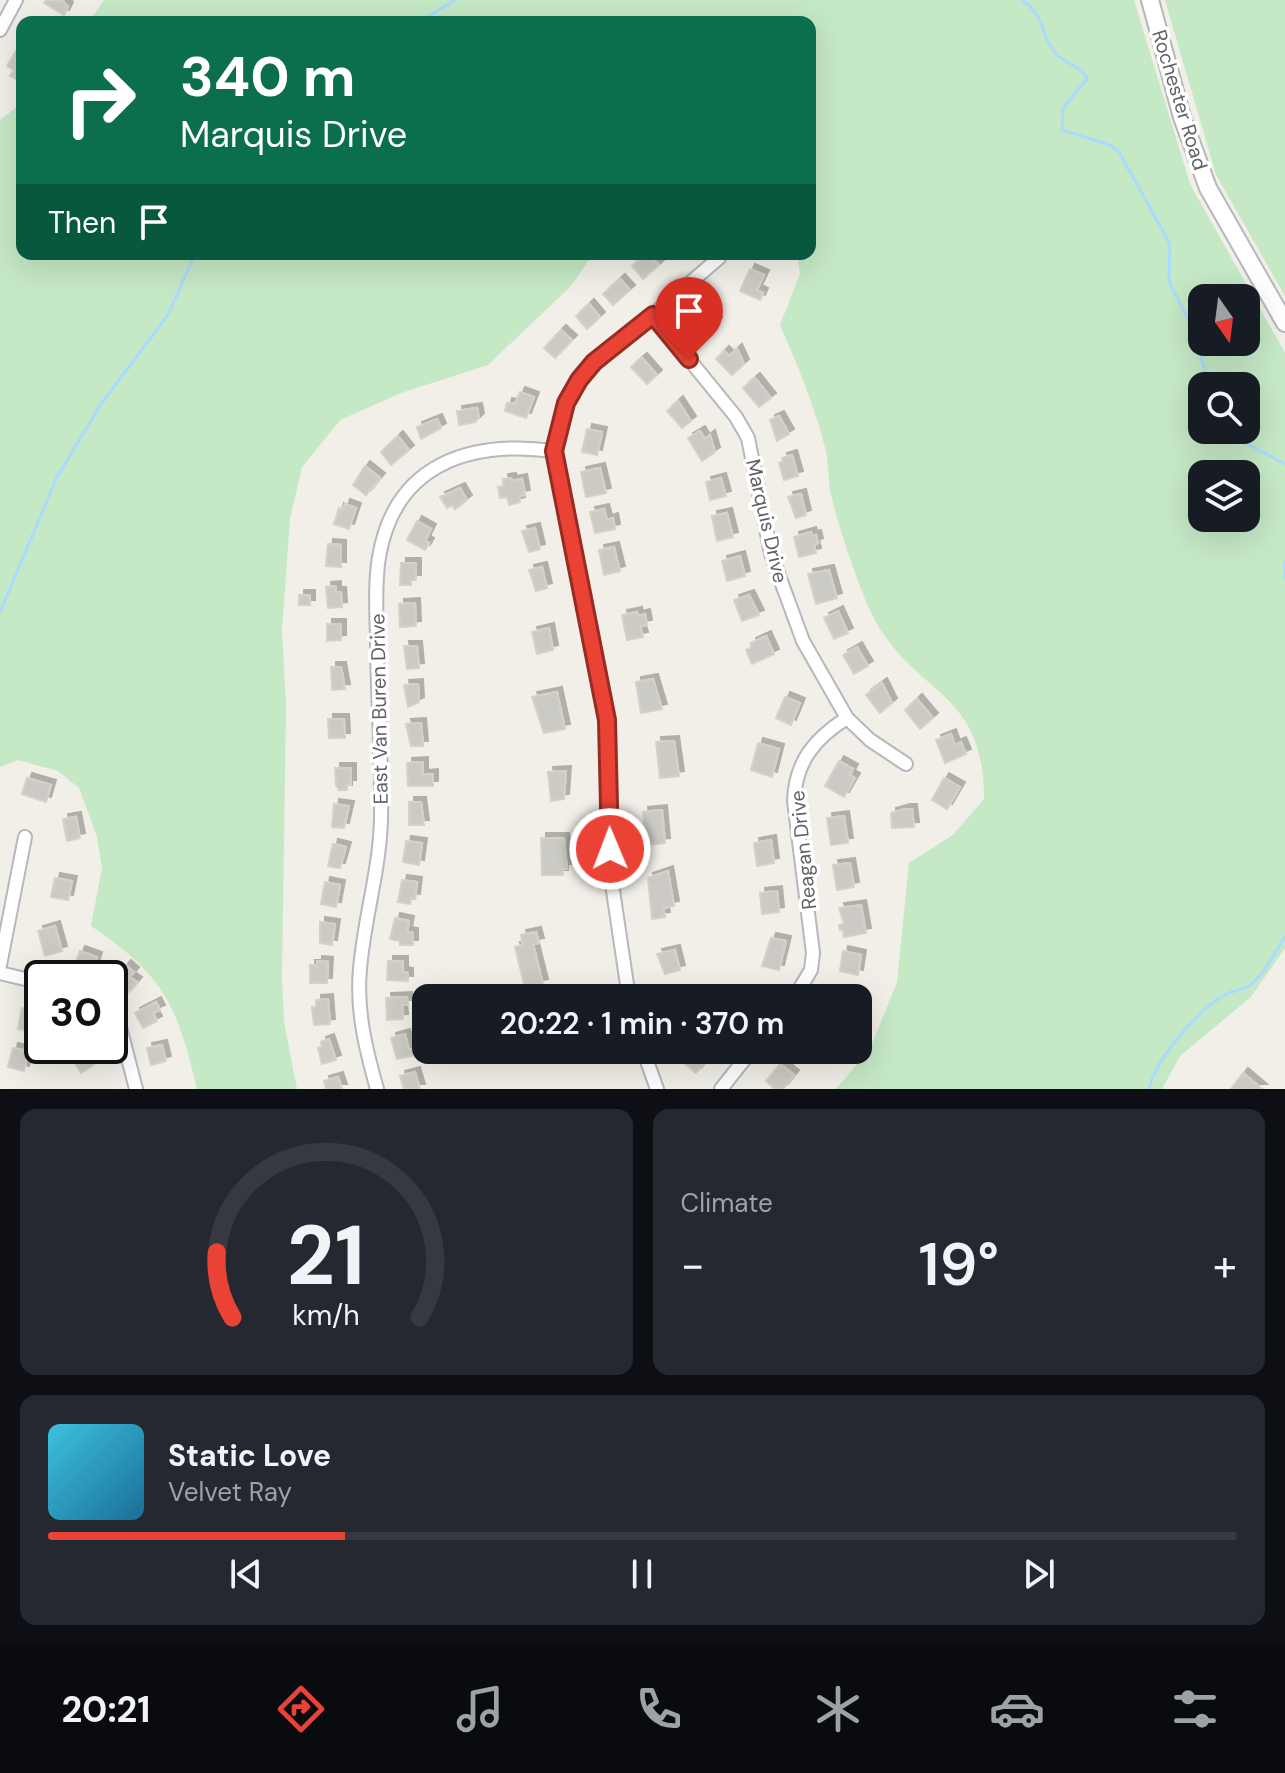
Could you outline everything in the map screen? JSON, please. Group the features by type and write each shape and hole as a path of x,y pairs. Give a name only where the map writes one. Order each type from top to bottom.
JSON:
{"street":[{"path":"0,30 16,0"},
{"name":"Rochester Road","path":"1150,0 1182,117 1208,188 1285,323"},
{"path":"627,984 611,875 607,720 554,451 566,403 594,362 717,260"},
{"name":"Marquis Drive","path":"653,315 743,427 751,451 771,554 787,603 823,679 847,718 870,740 906,764"},
{"name":"East Van Buren Drive","path":"377,1089 362,1025 359,972 381,821 376,592 382,543 392,518 408,493 441,465 467,453 496,447 554,451"},
{"name":"Reagan Drive","path":"802,984 811,970 813,953 794,801 796,777 814,745 847,718"},
{"path":"0,965 25,837"},
{"path":"0,973 24,979"},
{"path":"128,1058 136,1089"},
{"path":"648,1064 657,1089"},
{"path":"721,1089 741,1064"}],"green space":[{"path":"104,0 1134,0 1190,184 1246,284 1188,284 1188,356 1260,356 1260,309 1285,353 1285,948 1251,997 1180,1056 1162,1089 836,1089 857,1064 872,1064 872,1044 897,982 909,863 953,835 984,799 981,763 973,735 961,714 892,645 869,609 835,512 826,451 817,419 780,325 800,274 798,260 816,260 816,16 93,16"},
{"path":"1165,0 1285,0 1285,296 1216,175"},
{"path":"16,108 16,260 589,260 571,286 488,365 401,393 340,420 302,467 290,519 282,630 286,705 282,979 284,1022 297,1089 197,1089 182,1035 164,994 136,960 91,926 102,868 97,837 79,788 58,771 18,760 0,767 0,120"}],"building":[{"path":"46,0 62,0 68,7 64,15 44,3"},
{"path":"16,51 16,79 10,76 14,70 7,66"},
{"path":"640,260 654,260 659,265 643,279 632,266"},
{"path":"750,269 764,275 757,290 763,293 760,300 740,291"},
{"path":"620,279 630,290 613,305 603,294"},
{"path":"589,304 600,317 587,329 576,316"},
{"path":"697,310 706,320 711,316 717,322 701,336 686,320"},
{"path":"561,330 572,340 555,358 544,348"},
{"path":"737,349 744,364 732,375 716,359 724,351 729,356"},
{"path":"642,358 657,375 647,384 631,367"},
{"path":"755,378 771,398 759,407 743,388"},
{"path":"520,392 534,397 526,418 505,411 507,403 515,404"},
{"path":"678,401 691,421 682,428 667,411"},
{"path":"477,408 479,418 475,422 459,425 457,411"},
{"path":"779,416 789,434 777,441 770,420"},
{"path":"437,419 441,428 421,439 417,427"},
{"path":"587,429 602,432 597,455 582,452"},
{"path":"700,431 705,439 710,435 715,452 702,461 688,438"},
{"path":"398,436 409,450 391,465 381,452"},
{"path":"792,455 798,476 784,480 779,463 783,462 782,458"},
{"path":"365,466 380,478 366,495 353,485"},
{"path":"600,468 606,493 586,497 581,472"},
{"path":"511,478 512,481 522,479 525,495 519,496 520,502 509,505 507,497 500,498 498,487 504,486 503,479"},
{"path":"721,478 726,496 710,500 706,482"},
{"path":"460,488 467,500 455,509 452,505 447,508 440,497"},
{"path":"801,494 806,515 796,518 788,497"},
{"path":"345,504 356,508 349,529 334,524 339,508 343,510"},
{"path":"604,509 607,520 613,518 615,529 595,533 590,512"},
{"path":"727,513 733,537 717,541 712,516"},
{"path":"417,521 431,529 425,541 429,543 425,550 407,540"},
{"path":"535,528 540,549 529,552 522,531"},
{"path":"811,532 812,536 816,535 818,543 814,545 816,553 799,557 794,537"},
{"path":"328,544 341,545 341,567 326,566"},
{"path":"614,547 620,571 604,575 599,550"},
{"path":"740,556 745,576 727,581 722,561"},
{"path":"401,563 416,563 416,580 411,580 411,585 400,585"},
{"path":"542,567 547,588 536,591 529,570"},
{"path":"829,570 837,598 816,604 808,574"},
{"path":"336,586 336,592 341,592 342,607 328,608 326,587"},
{"path":"299,595 310,595 310,605 299,605"},
{"path":"749,595 759,615 742,621 734,600"},
{"path":"415,603 416,626 400,627 399,604"},
{"path":"838,611 848,633 834,639 824,618"},
{"path":"637,612 638,616 645,614 647,625 640,626 643,637 627,640 622,615"},
{"path":"327,624 341,624 341,640 327,641"},
{"path":"549,628 553,650 537,654 532,632"},
{"path":"766,636 774,654 752,664 746,650 752,647 751,643"},
{"path":"404,646 417,646 419,668 407,669"},
{"path":"857,647 868,666 854,674 843,655"},
{"path":"331,667 341,667 345,689 332,690"},
{"path":"653,679 662,709 641,713 636,682"},
{"path":"882,683 892,703 880,713 866,695"},
{"path":"418,684 419,702 408,707 404,685"},
{"path":"557,692 565,729 544,733 532,697"},
{"path":"785,697 800,703 791,725 776,718"},
{"path":"917,699 933,718 920,729 905,710"},
{"path":"328,719 344,719 345,738 329,738"},
{"path":"421,723 423,746 411,746 406,724"},
{"path":"951,734 955,745 961,742 966,754 945,763 936,740"},
{"path":"674,741 679,776 660,778 656,742"},
{"path":"758,743 779,749 772,777 751,770"},
{"path":"839,761 853,769 850,775 855,778 844,797 825,786"},
{"path":"423,762 423,775 433,774 433,786 408,786 407,763"},
{"path":"335,768 351,768 351,785 347,785 347,790 339,790 336,785"},
{"path":"566,771 564,799 551,801 548,772"},
{"path":"27,778 51,785 46,802 22,794"},
{"path":"944,778 960,787 947,809 932,800"},
{"path":"409,802 421,802 424,825 409,825"},
{"path":"334,804 349,806 344,828 332,827"},
{"path":"912,809 914,827 892,828 891,813"},
{"path":"662,810 665,843 646,845 643,812"},
{"path":"844,816 848,843 831,845 827,818"},
{"path":"76,817 80,838 67,841 63,819"},
{"path":"541,838 564,838 567,869 563,869 563,875 542,875"},
{"path":"771,840 774,863 757,866 754,843"},
{"path":"406,841 422,843 419,865 403,862"},
{"path":"333,844 346,847 340,868 328,866"},
{"path":"850,863 854,887 837,890 833,865"},
{"path":"668,871 674,906 663,908 665,917 652,919 648,878"},
{"path":"55,878 72,881 68,900 51,897"},
{"path":"402,880 417,882 415,899 411,898 410,904 398,902"},
{"path":"325,882 340,885 336,907 321,904"},
{"path":"777,891 779,912 762,914 760,893"},
{"path":"861,905 866,933 844,937 839,925 844,924 839,908"},
{"path":"395,918 409,921 407,932 413,933 413,945 400,945 400,941 390,939"},
{"path":"320,922 335,924 332,945 320,943"},
{"path":"55,926 62,951 45,956 38,931"},
{"path":"536,932 539,943 533,944 543,984 524,984 515,947 523,945 521,935"},
{"path":"771,938 786,941 779,970 762,966"},
{"path":"675,950 680,970 665,974 657,954"},
{"path":"80,951 97,957 96,960 77,960"},
{"path":"843,951 861,955 858,975 840,971"},
{"path":"317,961 328,962 327,983 310,983 310,965 317,965"},
{"path":"388,961 403,961 403,972 408,973 408,981 387,980"},
{"path":"128,967 134,972 130,977 137,982 128,993"},
{"path":"407,997 408,1005 402,1005 403,1019 387,1020 386,998"},
{"path":"328,999 330,1024 314,1025 312,1007 316,1007 316,1000"},
{"path":"156,1002 160,1010 153,1013 157,1021 143,1028 135,1013"},
{"path":"22,1008 24,1008 24,1030 18,1029"},
{"path":"405,1034 412,1056 397,1059 391,1038"},
{"path":"329,1039 336,1060 322,1064 318,1048 322,1047 321,1042"},
{"path":"162,1045 166,1061 151,1065 147,1048"},
{"path":"13,1048 24,1050 24,1071 8,1067"},
{"path":"76,1064 94,1064 81,1073"},
{"path":"685,1064 703,1064 696,1073"},
{"path":"780,1064 794,1075 783,1089 775,1089 766,1081"},
{"path":"415,1072 420,1089 404,1089 400,1076"},
{"path":"1243,1073 1262,1089 1231,1089"},
{"path":"338,1077 342,1089 326,1089 324,1081"}],"waterway":[{"path":"429,16 455,0"},
{"path":"1022,0 1036,13 1057,55 1078,68 1087,79 1063,108 1062,130 1110,145 1119,152 1170,244 1169,282 1191,325 1206,372"},
{"path":"0,612 57,477 101,404 168,315 192,260"},
{"path":"1247,444 1285,464"},
{"path":"1285,562 1285,579"},
{"path":"1149,1089 1160,1064 1191,1023 1214,1002 1253,983 1285,937"}],"route":[{"path":"610,849 607,720 557,481 554,451 557,432 566,403 579,380 594,362 653,315 689,359"}]}
